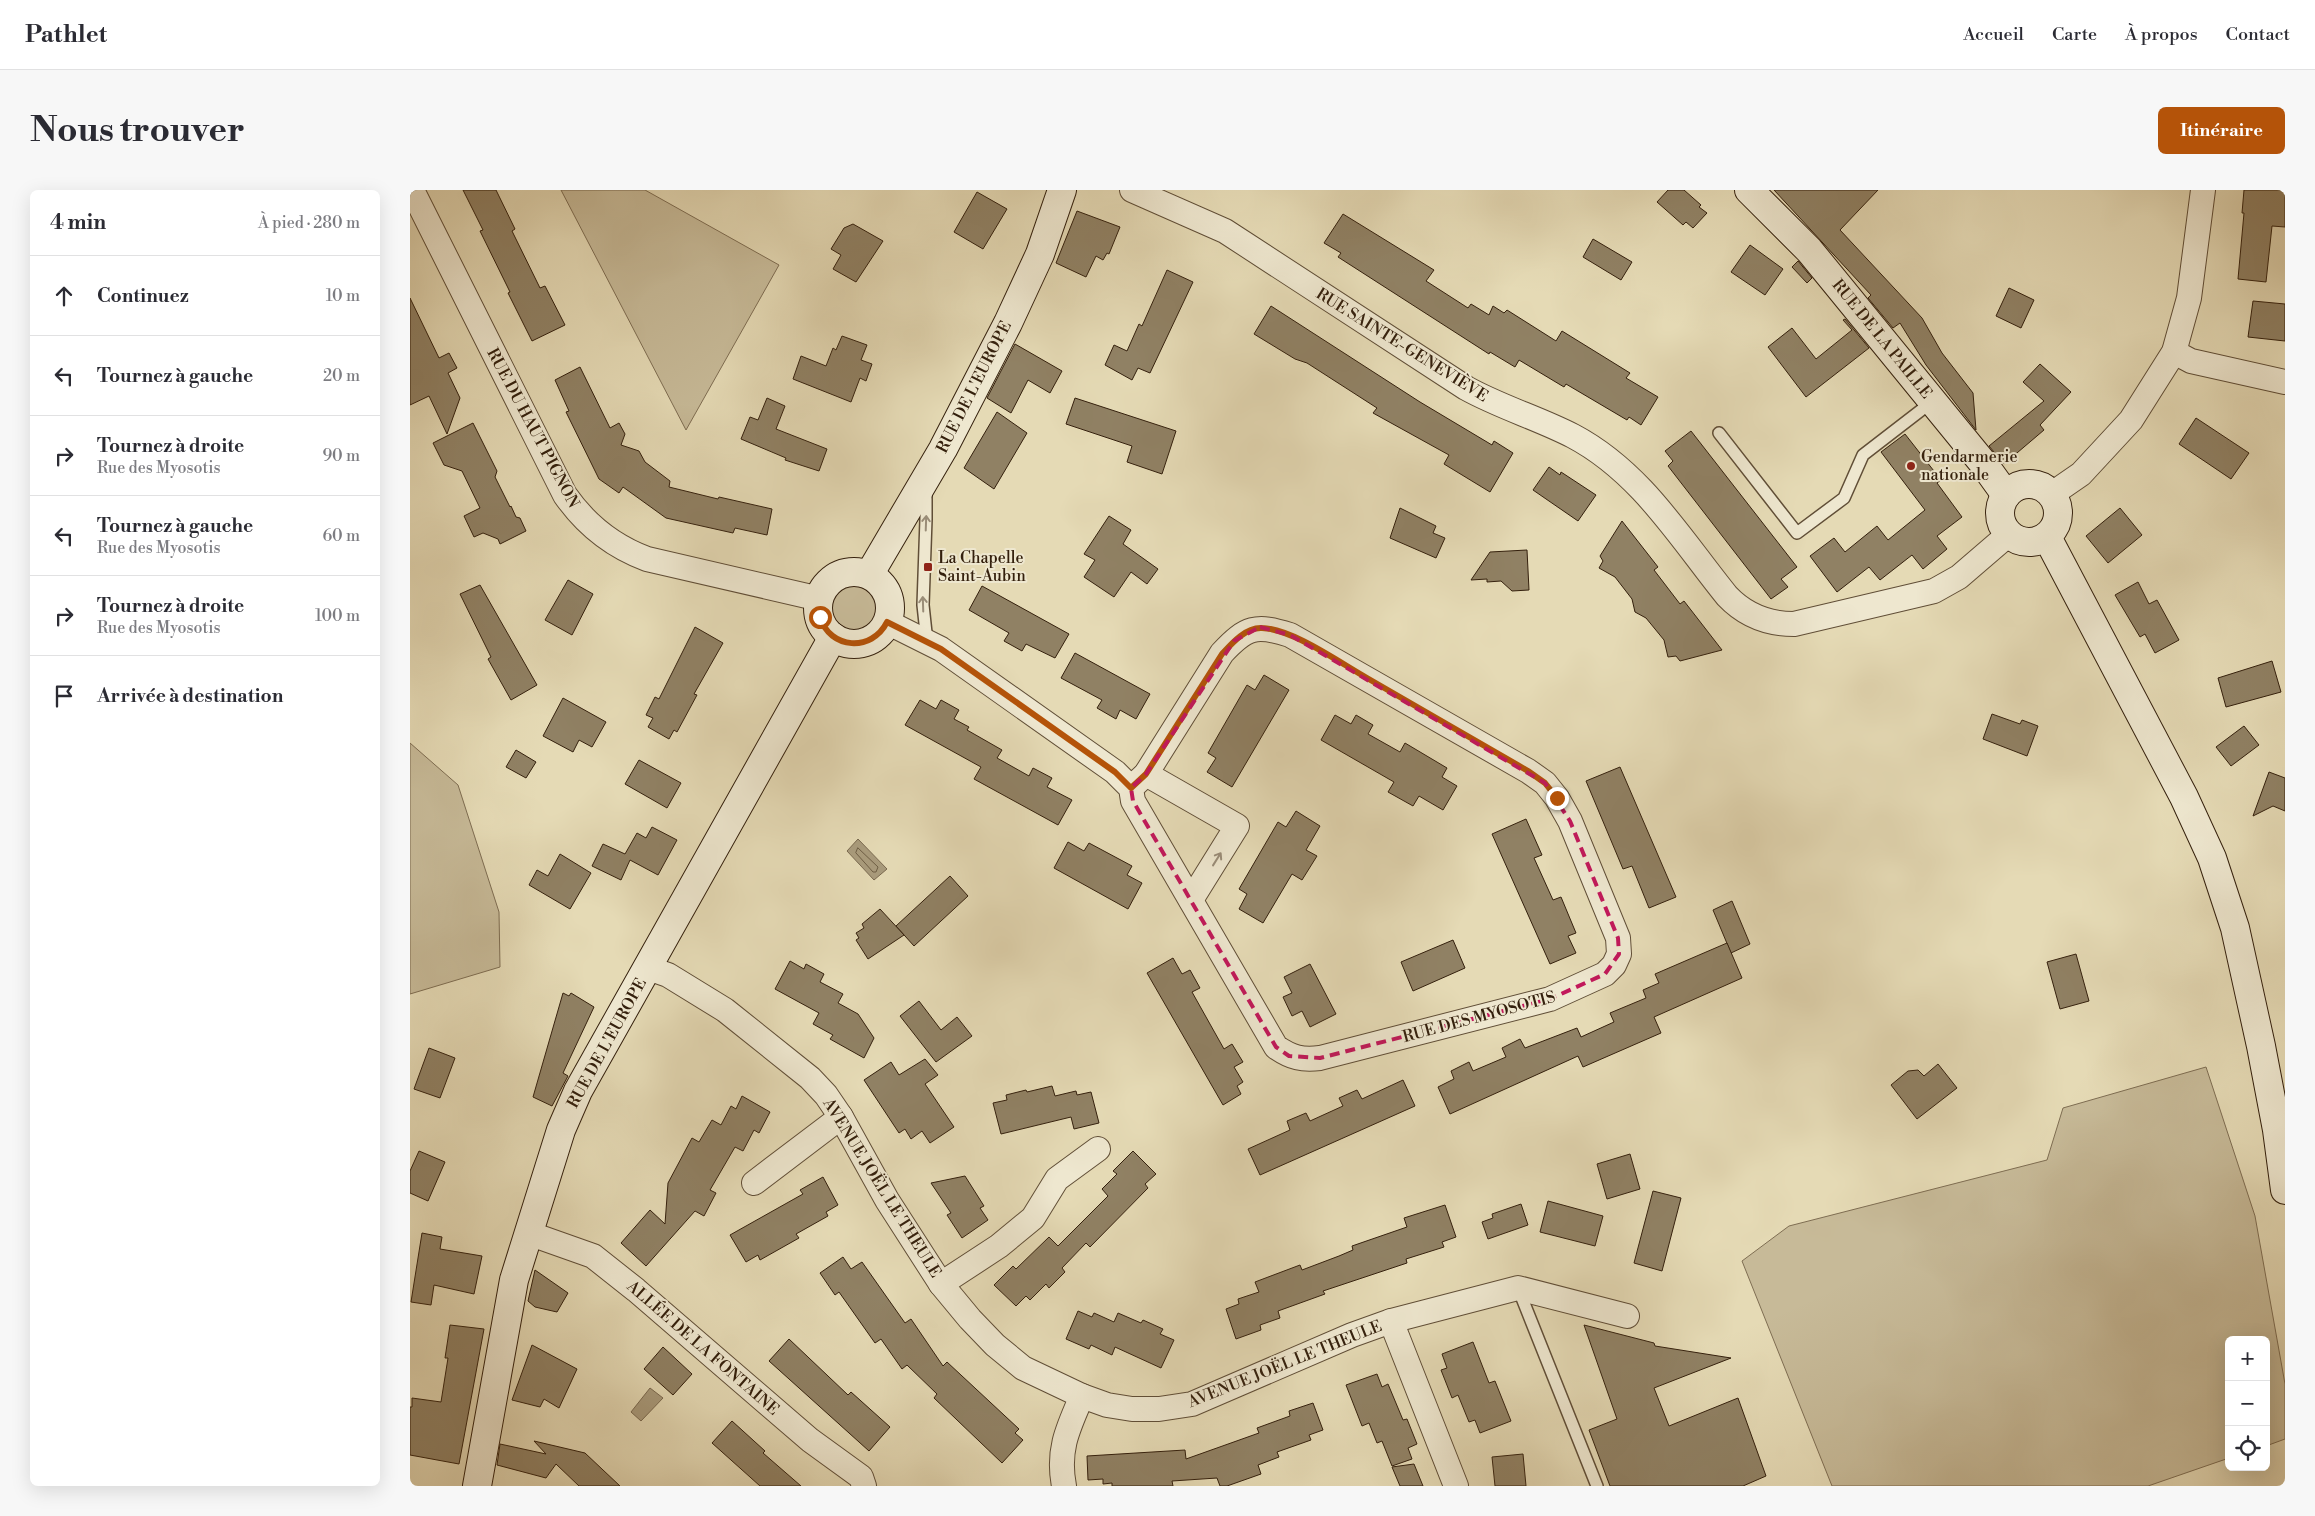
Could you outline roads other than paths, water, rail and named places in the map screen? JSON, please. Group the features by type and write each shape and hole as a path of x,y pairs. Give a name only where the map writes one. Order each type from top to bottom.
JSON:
{"street":[{"name":"RUE DU HAUT PIGNON","path":"412,190 565,495 578,513 597,531 624,550 647,559 820,598"},
{"name":"RUE SAINTE-GENEVIÈVE","path":"1132,190 1225,231 1466,388 1493,403 1573,436 1613,462 1644,491 1727,596 1736,605 1756,617 1782,624 1794,624 1934,591 1959,577 2009,534"},
{"name":"RUE DE LA PAILLE","path":"1749,190 1809,250 1933,401 2006,494"},
{"path":"2052,494 2081,474 2131,420 2174,352 2189,298 2203,190"},
{"name":"RUE DE L'EUROPE","path":"869,575 943,449 1008,323 1040,254 1059,191"},
{"path":"2174,352 2191,361 2285,382"},
{"path":"2029,483 2040,485 2052,494 2058,505 2059,517 2055,528 2040,540 2027,542 2009,534 2004,527 2000,515 2002,502 2006,494 2014,487 2029,483"},
{"path":"2047,536 2184,797 2212,858 2235,928 2261,1046 2285,1190"},
{"path":"852,572 869,575 880,582 887,594 890,609 887,622 878,635 864,642 848,643 834,637 826,630 820,620 818,607 826,586 839,575 852,572"},
{"name":"RUE DES MYOSOTIS","path":"887,622 948,653 1107,766 1237,826 1191,900"},
{"name":"RUE DES MYOSOTIS","path":"1260,628 1290,635 1528,771 1545,783 1557,798 1570,821 1618,938 1619,954 1614,966 1605,974 1550,999 1330,1056 1302,1060 1289,1056 1276,1047 1133,801 1138,781 1222,654 1234,641 1245,633 1260,628"},
{"name":"RUE DE L'EUROPE","path":"477,1486 514,1280 561,1130 578,1091 834,637"},
{"name":"AVENUE JOËL LE THEULE","path":"648,968 668,975 725,1010 810,1078 826,1095 841,1117 887,1200 941,1284 996,1346 1023,1368 1082,1396 1132,1409 1159,1409 1192,1404 1352,1335 1391,1321 1518,1288 1627,1316"},
{"path":"754,1183 841,1117"},
{"path":"941,1284 999,1246 1033,1218 1057,1179 1098,1149"},
{"name":"ALLÉE DE LA FONTAINE","path":"528,1233 593,1256 636,1290 810,1440 861,1477 864,1486"},
{"path":"1391,1321 1456,1486"},
{"path":"1064,1486 1061,1472 1061,1449 1082,1396"}],"lane":[{"path":"1719,433 1796,532 1844,498 1863,455 1933,401"},
{"path":"925,480 926,520 923,605 927,642"},
{"path":"1518,1288 1597,1486"}],"water":[{"path":"858,839 887,869 874,880 847,851"},
{"path":"650,1388 663,1398 641,1421 631,1412"}],"place":[{"name":"Gendarmerie nationale","path":"1911,466"},
{"name":"La Chapelle Saint-Aubin","path":"928,567"}]}
